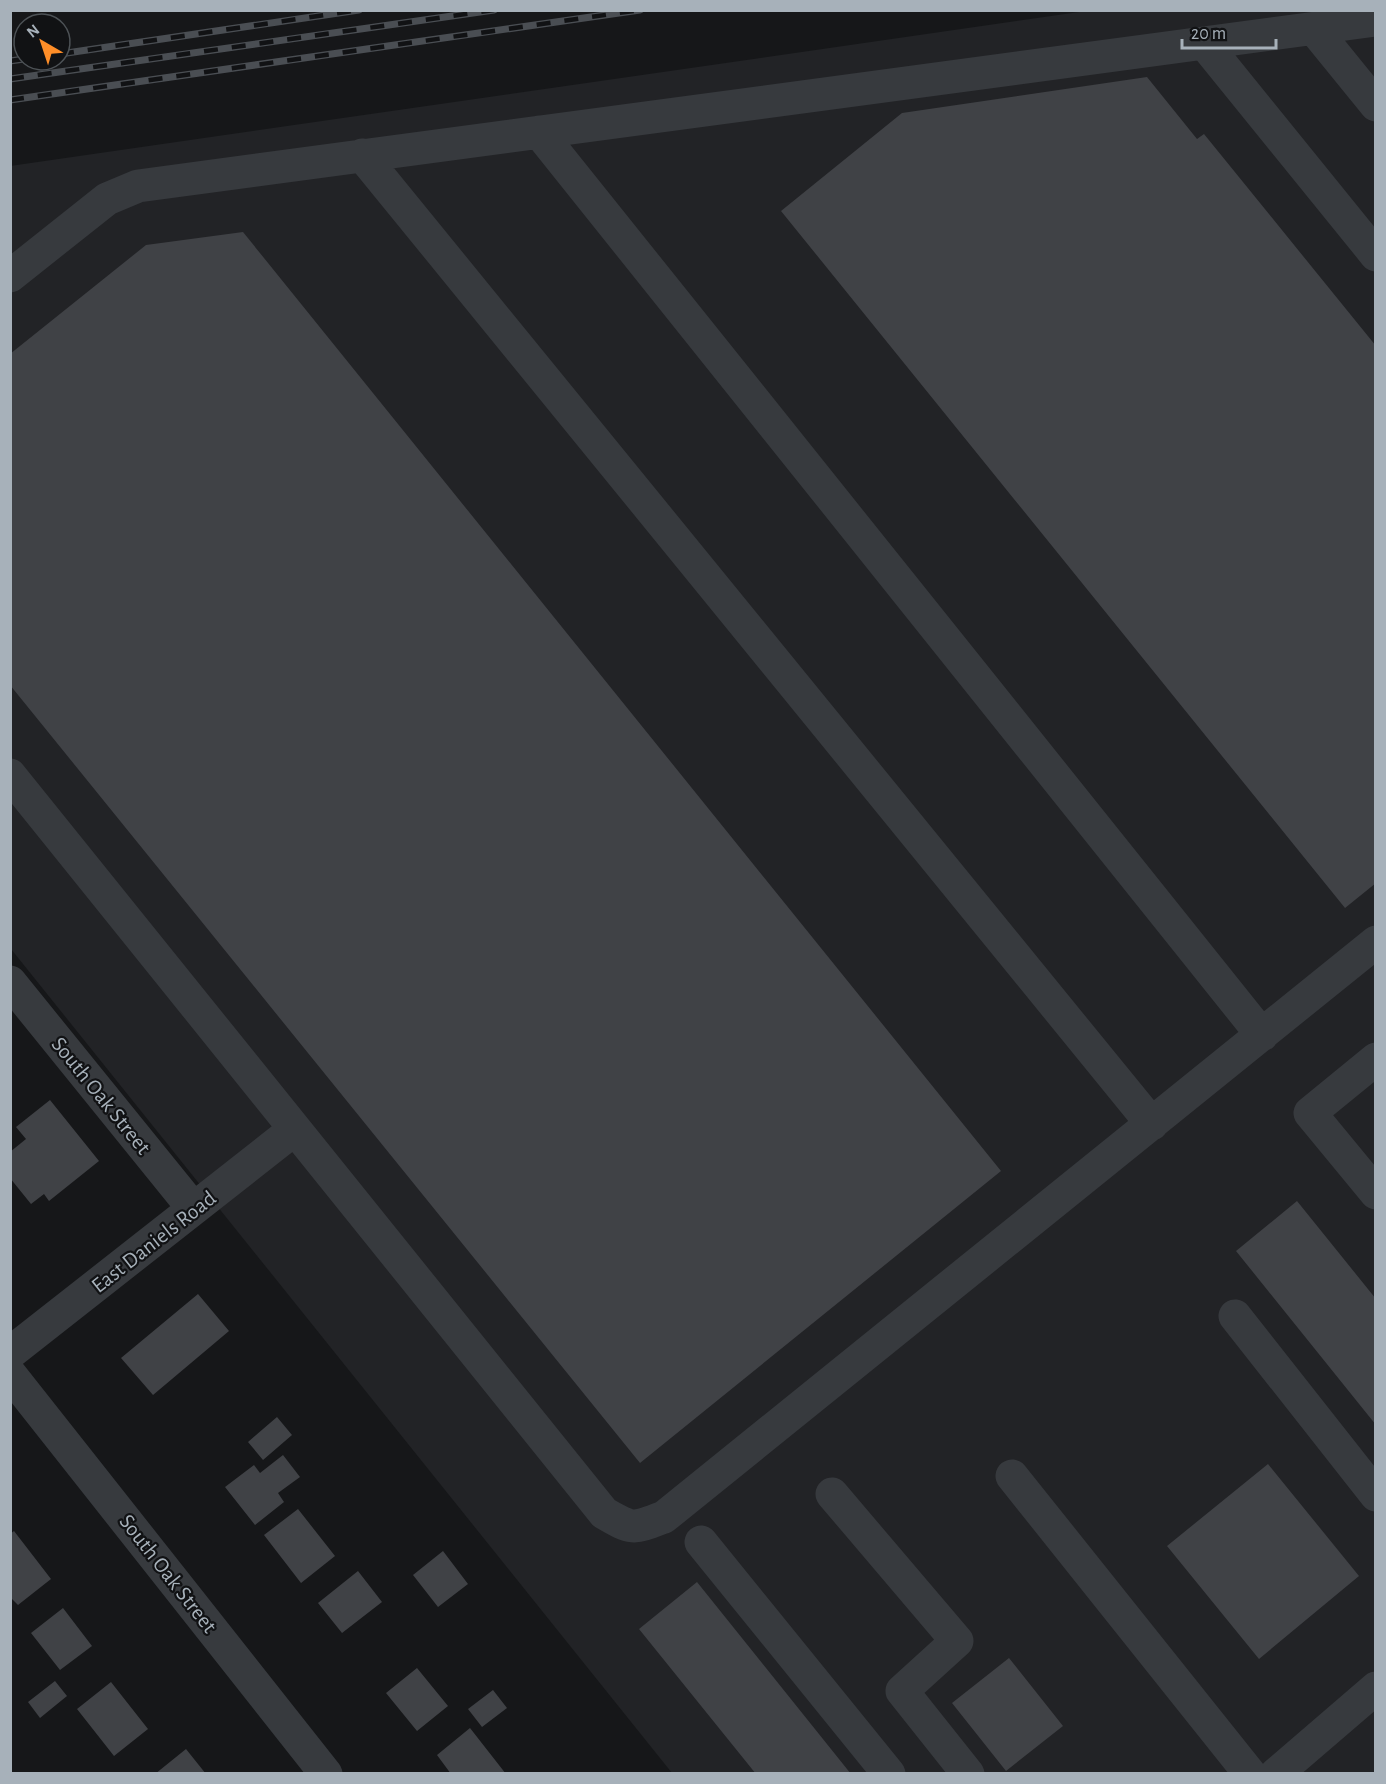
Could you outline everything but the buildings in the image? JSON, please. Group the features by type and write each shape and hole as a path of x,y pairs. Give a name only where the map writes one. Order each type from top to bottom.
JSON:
{"street":[{"path":"10,276 107,199 138,186 1315,30 1376,20"},
{"path":"1315,30 1376,105"},
{"path":"1205,44 1376,255"},
{"path":"539,132 1262,1035"},
{"path":"362,155 1152,1124"},
{"path":"10,775 604,1513 627,1527 640,1526 664,1517 1376,942"},
{"name":"South Oak Street","path":"10,982 194,1208"},
{"path":"1376,1059 1310,1113 1376,1193"},
{"name":"East Daniels Road","path":"10,1353 295,1129"},
{"path":"1234,1316 1376,1495"},
{"name":"South Oak Street","path":"10,1374 326,1773"},
{"path":"1012,1476 1250,1773"},
{"path":"832,1494 957,1641 902,1691 968,1773"},
{"path":"701,1542 889,1773"},
{"path":"1276,1773 1376,1688"}],"shaded area":[{"path":"1086,11 1375,11 1375,1773 672,1773 11,949 10,166"}],"railway":[{"path":"72,52 359,10"},
{"path":"10,79 494,10"},
{"path":"10,100 640,10"}]}
